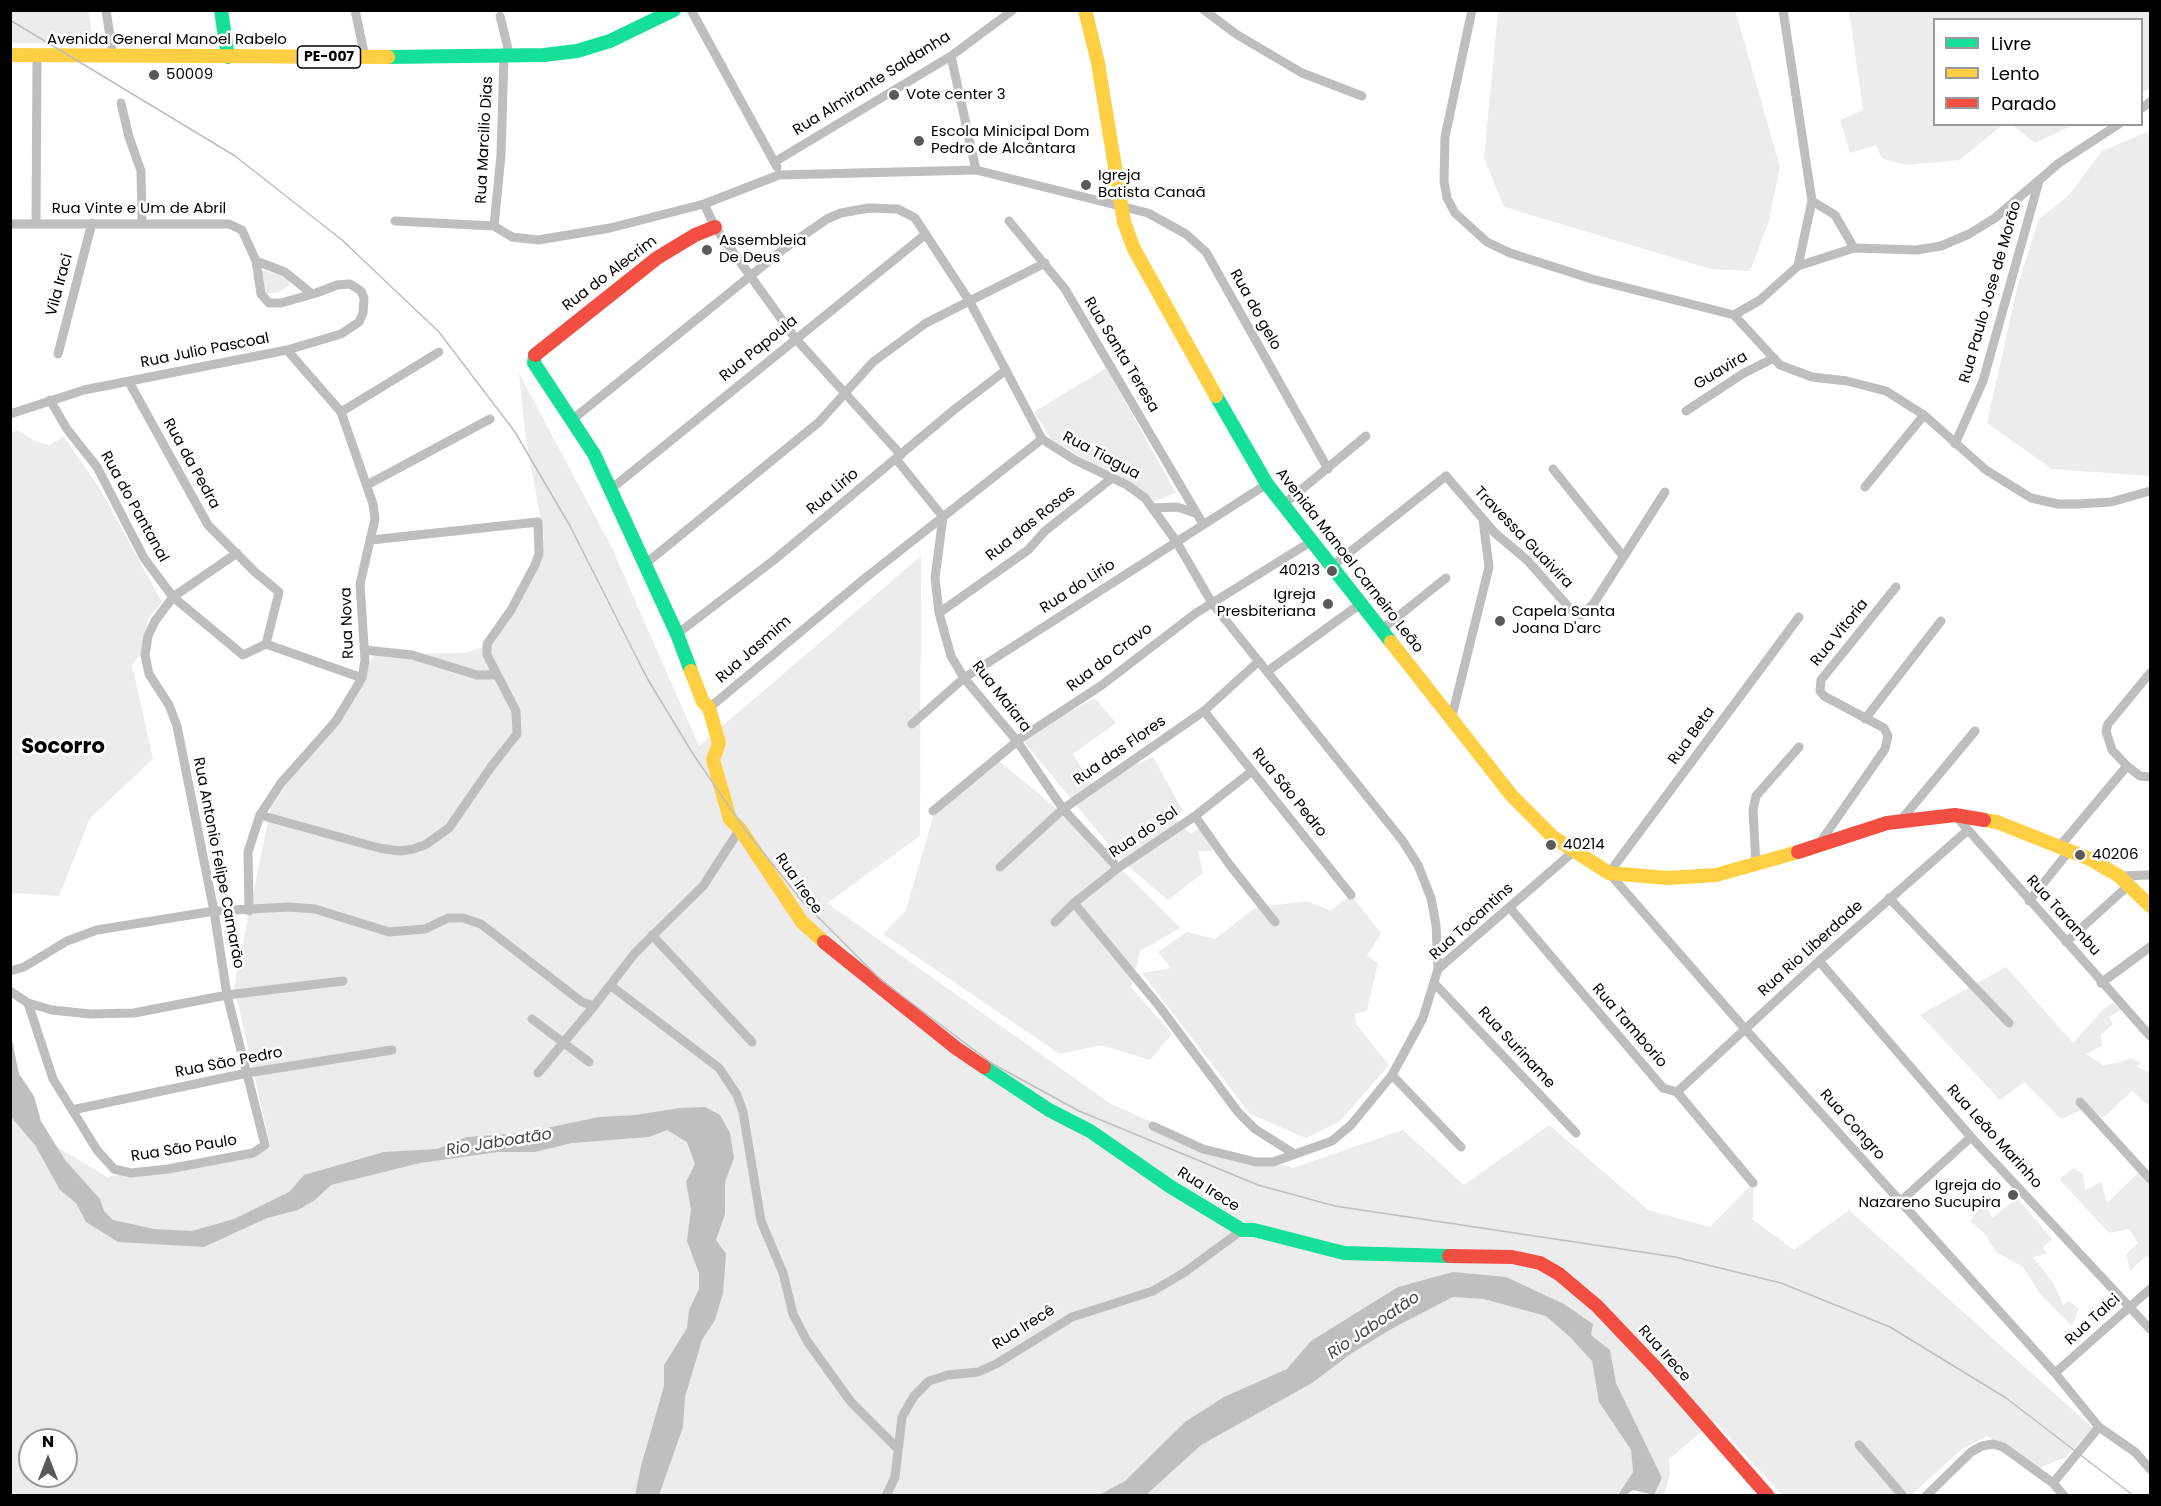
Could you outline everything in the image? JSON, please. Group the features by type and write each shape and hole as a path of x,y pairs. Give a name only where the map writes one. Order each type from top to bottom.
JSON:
{"main road":[{"path":"221,10 228,57"},
{"name":"Avenida General Manoel Rabelo","path":"10,55 507,57 560,54 593,47 626,34 674,10"},
{"name":"Avenida Manoel Carneiro Leão","path":"1085,10 1098,63 1120,205 1128,235 1142,264 1267,484 1512,796 1553,837 1572,852 1609,873 1668,878 1716,875 1756,866 1819,844 1901,820 1955,815 1997,822 2065,848 2124,881 2151,906"},
{"name":"Rua do Alecrim","path":"533,358 541,348 657,258 695,234 715,227"},
{"name":"Rua Jasmim","path":"533,358 535,368 573,419 611,489 677,634 697,689 703,702 709,708"},
{"name":"Rua Irece","path":"709,708 719,743 713,760 715,772 730,819 740,829 802,922 840,957 975,1060 1049,1110 1090,1131 1171,1187 1242,1230 1254,1230 1313,1247 1344,1253 1512,1257 1540,1263 1559,1274 1597,1306 1656,1368 1768,1496"}],"street":[{"path":"106,10 113,56"},
{"path":"355,10 365,57"},
{"path":"691,10 776,161 779,175"},
{"name":"Rua Almirante Saldanha","path":"776,161 951,56 1013,10"},
{"path":"1204,10 1236,34 1302,73 1362,96"},
{"path":"1472,10 1445,137 1444,181 1447,198 1455,213 1487,242 1509,253 1592,279 1734,315 1780,365 1812,377 1847,381 1886,391 1924,415 1986,470 2031,498 2079,504 2111,502 2151,491"},
{"path":"1783,10 1812,201 1798,266"},
{"name":"Rua Marcilio Dias","path":"494,226 507,57 500,16"},
{"name":"Rua Vinte e Um de Abril","path":"36,224 38,56"},
{"path":"951,56 976,170"},
{"path":"121,103 129,137 141,171 142,224"},
{"path":"1734,315 1760,300 1798,266 1854,248 1897,251 1941,246 1969,234 1995,218 2059,164 2116,126"},
{"name":"Rua do gelo","path":"494,226 512,237 538,240 610,228 704,204 779,175 976,170 1148,213 1170,224 1206,252 1328,469"},
{"name":"Rua Paulo Jose de Morão","path":"1955,444 1983,381 2040,182"},
{"path":"1812,201 1835,215 1854,248"},
{"path":"704,204 715,227 795,338 898,457 943,517"},
{"name":"Rua Tiagua","path":"573,419 785,248 827,219 841,213 869,208 897,209 915,218 970,302 1042,439 1135,490 1153,508 1176,541 1212,603 1402,840 1418,865 1431,898 1436,926 1438,969"},
{"path":"395,221 494,226"},
{"name":"Rua Santa Teresa","path":"1009,221 1065,289 1195,513"},
{"name":"Vila Iraci","path":"58,354 92,224"},
{"name":"Rua Vinte e Um de Abril","path":"10,225 237,226 246,236 256,261 259,287 269,303 350,284"},
{"name":"Rua Papoula","path":"611,489 926,234"},
{"path":"256,261 285,272 312,294"},
{"path":"644,565 770,465 819,422 873,362 926,323 1045,263"},
{"name":"Rua Julio Pascoal","path":"10,414 84,390 287,350 340,334 359,322 363,313 364,298 361,291 350,284"},
{"name":"Rua Nova","path":"249,911 248,852 260,815 281,783 336,721 362,678 365,650 360,584 375,519 374,504 341,412 287,350"},
{"path":"341,412 439,352"},
{"name":"Guavira","path":"1686,411 1744,373 1774,358"},
{"name":"Rua Lirio","path":"677,634 774,560 955,409 1006,370"},
{"name":"Rua da Pedra","path":"129,382 198,510 218,537 279,592 266,644"},
{"name":"Rua do Pantanal","path":"50,400 67,429 97,467 144,558 173,597"},
{"path":"1865,487 1924,415"},
{"path":"367,485 490,419"},
{"path":"1284,504 1366,436"},
{"name":"Rua Jasmim","path":"709,708 1042,439"},
{"path":"1553,469 1623,556 1665,492"},
{"name":"Travessa Guaivira","path":"1331,567 1446,477 1483,520 1527,560 1574,613 1582,615 1594,603 1623,556"},
{"name":"Rua das Rosas","path":"939,613 1028,550 1045,531 1112,478"},
{"name":"Rua do Lirio","path":"912,724 964,678 1267,484"},
{"path":"1153,508 1177,507 1195,513 1203,524"},
{"name":"Rua Maiara","path":"943,517 935,578 939,613 948,649 964,678 1017,741 1063,809 1118,868"},
{"path":"1451,720 1488,567 1483,520"},
{"path":"260,815 388,850 413,849 438,837 459,816 491,767 517,734 516,711 487,655 487,644 511,610 535,565 539,554 538,522 371,540"},
{"name":"Rua do Cravo","path":"933,811 1017,741 1102,686 1153,644 1212,603 1312,541"},
{"path":"237,553 173,597 243,655 266,644 362,678"},
{"path":"1381,630 1446,578"},
{"name":"Rua Vitoria","path":"1819,844 1885,749 1888,736 1884,728 1824,696 1820,686 1821,680 1896,587"},
{"name":"Rua Antonio Felipe Camarão","path":"173,597 155,621 148,636 145,655 149,674 169,705 177,726 214,911 227,995 265,1145"},
{"path":"1268,671 1360,604"},
{"name":"Rua Beta","path":"1609,873 1799,617"},
{"path":"1865,719 1941,621"},
{"path":"365,650 412,656 477,675 497,675"},
{"name":"Rua das Flores","path":"1000,867 1063,809 1204,711 1259,661"},
{"path":"2151,673 2113,718 2106,731 2112,750 2127,766 2140,776 2151,777"},
{"name":"Rua São Pedro","path":"1204,711 1351,895"},
{"path":"1901,820 1975,731"},
{"path":"1756,866 1753,810 1756,796 1799,747"},
{"path":"2029,901 2065,848 2127,766"},
{"name":"Rua do Sol","path":"1055,922 1074,903 1118,868 1195,816 1252,771"},
{"name":"Rua Tarambu","path":"1955,815 2101,983 2149,1030"},
{"path":"1195,816 1229,864 1275,921"},
{"path":"538,1073 652,935 703,886 740,829"},
{"name":"Rua Rio Liberdade","path":"1677,1092 1819,961 1968,830"},
{"name":"Rua Tocantins","path":"1153,1126 1203,1149 1256,1162 1273,1161 1332,1141 1351,1125 1392,1075 1410,1046 1435,984 1438,969 1572,852"},
{"name":"Rua Congro","path":"1609,873 1745,1029 2055,1373 2099,1427 2135,1452 2151,1469"},
{"path":"2066,942 2124,881 2151,874"},
{"path":"1889,898 2009,1023"},
{"path":"1074,903 1159,1006 1239,1112 1255,1129 1293,1153"},
{"path":"10,970 24,967 67,941 126,923 214,911 249,911 290,907 315,909 389,932 425,929 448,918 471,919 582,1002 594,1006"},
{"name":"Rua Tamborio","path":"1510,908 1663,1089 1677,1092 1754,1183"},
{"path":"652,935 752,1042"},
{"path":"2101,983 2151,947"},
{"name":"Rua Leão Marinho","path":"1819,961 1971,1137 2151,1329"},
{"path":"10,991 28,1003 72,1013 134,1013 227,995 343,981"},
{"name":"Rua Suriname","path":"1435,984 1576,1133"},
{"path":"610,985 719,1068 737,1095 743,1112 761,1221 783,1274 793,1314 807,1341 851,1402 897,1449"},
{"name":"Rua São Paulo","path":"28,1003 53,1079 107,1162 123,1173 168,1169 237,1156 259,1151 265,1145"},
{"path":"532,1019 564,1040 589,1062"},
{"name":"Rua São Pedro","path":"72,1110 248,1073 392,1050"},
{"path":"1392,1075 1461,1146"},
{"path":"2079,1102 2151,1179"},
{"path":"1901,1201 1971,1137"},
{"name":"Rua Irecê","path":"886,1496 895,1477 902,1416 914,1396 929,1381 948,1375 978,1371 996,1364 1072,1317 1153,1291 1185,1272 1242,1230"},
{"name":"Rua Talci","path":"2055,1373 2151,1288"},
{"path":"2053,1483 2099,1427"},
{"path":"1926,1496 1971,1452 1982,1446 1993,1444 2003,1447 2053,1483 2064,1496"},
{"path":"1859,1445 1903,1496"}],"shaded area":[{"path":"11,10 89,11 93,45 11,43"},
{"path":"1735,10 1780,167 1768,224 1750,271 1711,269 1504,207 1484,158 1498,11"},
{"path":"1849,11 2150,11 2150,88 2143,92 2143,18 1933,18 1933,126 2001,126 1960,160 1907,165 1882,159 1876,145 1850,153 1840,120 1863,110"},
{"path":"2013,126 2072,126 2035,143"},
{"path":"2150,131 2150,476 2052,469 1987,423 2018,284 2039,219 2069,195 2102,151"},
{"path":"259,269 286,277 290,281 289,285 277,293 263,294"},
{"path":"1106,368 1176,493 1154,501 1051,439 1034,412"},
{"path":"519,373 612,548 699,746 921,556 920,836 827,903 1111,1104 1205,1145 1293,1168 1403,1130 1464,1185 1549,1125 1648,1210 1710,1227 1753,1183 1753,1220 1794,1250 1849,1210 2093,1428 2066,1457 2039,1468 1987,1436 1962,1449 1910,1496 1782,1495 1714,1421 1669,1459 1670,1474 1664,1496 1654,1495 1662,1478 1621,1434 1631,1450 1633,1472 1618,1496 11,1495 10,1118 107,1177 271,1149 234,986 271,807 375,654 465,653 491,644 535,573 544,538 525,433","holes":["1449,1273 1475,1298 1453,1297 1395,1327 1352,1353 1312,1383"]},
{"path":"17,430 35,441 49,445 64,437 100,489 162,602 148,619 141,654 132,665 153,759 90,818 59,896 11,893 10,433"},
{"path":"1095,698 1116,723 1073,754 1091,784 1153,757 1183,811 1174,818 1191,834 1202,826 1213,851 1198,851 1203,873 1168,900 1123,862 1021,738"},
{"path":"996,758 1082,830 1180,928 1140,951 1131,987 1172,1034 1150,1060 1101,1045 1060,1054 883,934 906,910 933,817"},
{"path":"1351,895 1381,933 1367,956 1378,963 1367,1011 1355,1014 1356,1024 1389,1065 1339,1122 1306,1138 1250,1114 1142,973 1171,968 1158,952 1187,932 1215,939 1255,908 1306,901 1331,911"},
{"path":"2006,967 2073,1043 2104,1009 2113,1003 2121,1010 2109,1017 2113,1024 2101,1035 2102,1046 2086,1054 2103,1065 2118,1063 2130,1058 2142,1063 2136,1067 2150,1072 2150,1107 2132,1091 2103,1118 2088,1107 2061,1119 2024,1082 2000,1100 1920,1015"},
{"path":"2074,1168 2083,1175 2085,1190 2101,1182 2107,1203 2139,1172 2150,1184 2150,1259 2146,1256 2130,1271 2126,1254 2138,1243 2129,1229 2109,1233 2059,1179"},
{"path":"2017,1198 2052,1239 2043,1247 2047,1254 2033,1257 2054,1284 2063,1305 2069,1301 2079,1309 2072,1326 2041,1295 2023,1267 1996,1252 1985,1234 1970,1221 1985,1201 1992,1218"}],"water":[{"name":"Rio Jaboatão","path":"11,1035 19,1074 34,1096 41,1121 65,1160 100,1199 104,1211 113,1220 154,1229 192,1231 234,1219 289,1192 304,1175 384,1152 437,1149 467,1137 523,1133 599,1117 636,1115 679,1108 705,1107 720,1115 730,1133 734,1158 725,1182 725,1214 716,1240 726,1254 723,1293 715,1320 702,1340 685,1397 683,1427 659,1495 635,1495 664,1386 664,1365 687,1328 689,1310 699,1289 699,1273 687,1241 691,1209 686,1182 695,1164 687,1142 667,1130 649,1137 572,1143 535,1152 498,1152 420,1163 331,1185 315,1200 298,1210 267,1218 204,1247 118,1242 86,1222 76,1203 60,1190 35,1145 11,1117"},
{"name":"Rio Jaboatão","path":"1453,1272 1506,1277 1564,1304 1593,1324 1591,1335 1610,1350 1616,1383 1662,1478 1654,1495 1633,1490 1626,1495 1618,1495 1633,1472 1631,1450 1599,1402 1592,1361 1570,1337 1546,1316 1484,1299 1453,1297 1395,1327 1352,1353 1312,1383 1201,1445 1146,1495 1099,1495 1125,1481 1185,1422 1224,1397 1287,1369 1311,1341 1398,1287"}],"tram line":[{"path":"10,20 235,156 342,240 439,332 515,432 570,526 647,678 693,754 746,831 802,901 881,980 993,1064 1079,1111 1258,1185 1335,1206 1675,1257 1781,1283 1890,1327 2006,1398 2134,1496"}],"traffic: fast":[{"path":"221,10 228,57"},
{"path":"388,57 544,55 577,51 610,41 674,10"},
{"path":"535,355 534,363 594,454 677,634 691,671"},
{"path":"1216,396 1267,484 1391,642"},
{"path":"984,1067 1049,1110 1090,1131 1171,1187 1242,1230 1254,1230 1344,1253 1449,1256"}],"traffic: slow":[{"path":"1085,10 1098,63 1124,222 1134,249 1216,396"},
{"path":"10,55 388,57"},
{"path":"1391,642 1512,796 1553,837 1609,873 1668,878 1716,875 1798,852"},
{"path":"691,671 703,702 709,708 719,743 713,760 730,819 740,829 802,922 824,942"},
{"path":"1984,820 1997,822 2090,859 2119,876 2150,906"}],"traffic: jam":[{"path":"535,355 657,258 695,235 715,227"},
{"path":"1798,852 1887,823 1955,815 1984,820"},
{"path":"824,942 956,1048 984,1067"},
{"path":"1449,1256 1512,1257 1540,1263 1559,1274 1597,1306 1656,1368 1768,1496"}],"place":[{"name":"50009","path":"154,75"},
{"name":"Vote center 3","path":"894,95"},
{"name":"Escola Minicipal Dom Pedro de Alcântara","path":"919,141"},
{"name":"Igreja Batista Canaã","path":"1086,185"},
{"name":"Assembleia De Deus","path":"707,250"},
{"name":"40213","path":"1332,571"},
{"name":"Igreja Presbiteriana","path":"1328,604"},
{"name":"Capela Santa Joana D'arc","path":"1500,621"},
{"name":"40214","path":"1551,845"},
{"name":"40206","path":"2080,855"},
{"name":"Igreja do Nazareno Sucupira","path":"2013,1195"}],"district":[{"name":"Socorro","path":"63,748"}]}
